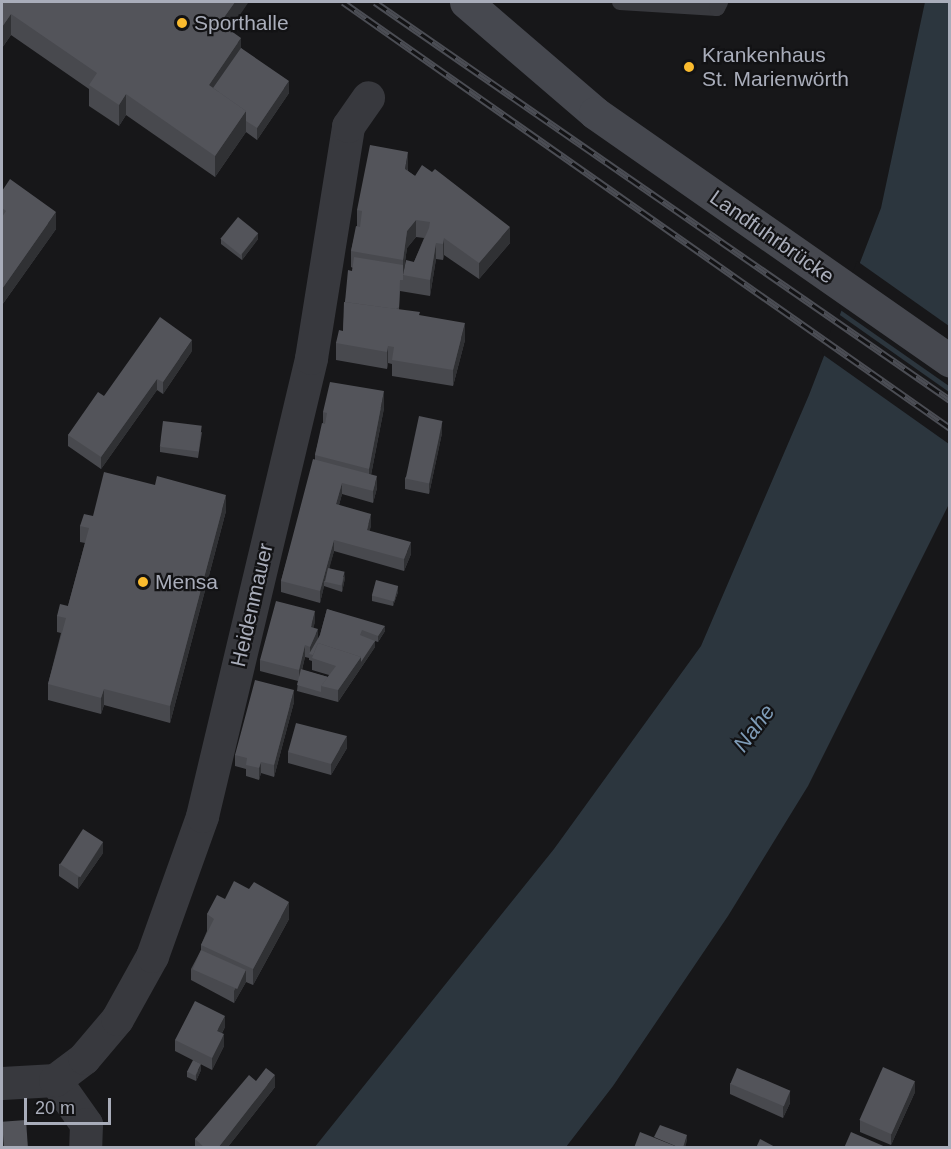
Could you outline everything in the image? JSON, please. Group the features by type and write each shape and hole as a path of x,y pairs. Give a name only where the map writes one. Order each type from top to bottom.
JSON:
{"street":[{"path":"466,2 511,42"},
{"path":"479,2 511,42"},
{"name":"Landfuhrbrücke","path":"511,42 595,113 950,361"},
{"name":"Heidenmauer","path":"55,1080 84,1058 117,1019 152,956 202,816 311,358 348,126 368,97"},
{"path":"2,1083 55,1080 87,1124 85,1148"}],"lane":[{"path":"620,2 682,4 717,8 720,2"}],"water":[{"name":"Nahe","path":"925,2 949,2 949,504 808,786 728,916 613,1086 566,1147 314,1148 554,849 701,646 809,395 881,208"}],"pier":[{"path":"857,261 949,326 949,386 839,309"},
{"path":"837,313 949,392 949,444 822,354"}],"building":[{"path":"2,2 235,2 220,23 241,38 209,85 246,111 215,156 126,94 119,105 89,85 97,73 11,14 2,27"},
{"name":"Sporthalle","path":"241,48 289,81 257,128 246,121 246,111 213,88"},
{"path":"370,145 408,152 405,169 415,176 422,165 432,172 435,169 510,227 479,263 444,238 443,244 436,243 430,280 403,275 406,260 414,262 430,222 416,220 407,231 403,260 351,251 356,226 360,227 362,211 357,210"},
{"path":"10,179 56,212 2,289 2,217 6,211 2,208 2,191"},
{"path":"238,217 258,233 241,255 220,239"},
{"path":"354,257 403,265 399,307 396,309 345,302 348,270 352,271"},
{"path":"344,302 420,312 419,315 465,323 453,370 392,360 394,347 388,346 387,352 336,343 339,330 343,331"},
{"path":"160,317 192,340 163,382 157,379 101,457 68,435 98,392 104,396"},
{"path":"330,382 384,391 369,469 315,455 322,423 325,424 327,413 323,412"},
{"path":"419,416 442,421 429,484 406,479"},
{"path":"163,421 202,426 199,452 160,447"},
{"path":"313,459 377,476 373,491 342,483 336,504 371,514 367,530 411,542 404,559 334,540 320,591 281,581"},
{"name":"Mensa","path":"104,472 155,485 157,476 226,495 170,706 104,689 101,698 48,684 66,618 57,616 60,604 68,606 89,528 80,526 84,514 93,516"},
{"path":"328,568 345,572 341,585 325,582"},
{"path":"376,580 398,586 394,601 372,595"},
{"path":"276,601 315,611 311,627 318,629 310,647 305,645 299,670 260,660"},
{"path":"327,609 385,626 378,636 362,630 360,635 375,641 361,662 361,657 318,643 313,655 309,654 320,635"},
{"path":"318,643 361,657 338,690 321,686 336,666 312,658"},
{"path":"301,669 328,677 321,686 321,692 297,685"},
{"path":"255,680 294,690 274,765 261,762 259,768 246,765 247,758 235,755"},
{"path":"296,723 347,736 331,764 288,752"},
{"path":"83,829 103,842 80,877 60,864"},
{"path":"234,881 249,889 254,882 289,902 253,969 201,945 214,919 207,914 217,895 225,899"},
{"path":"201,950 246,970 237,989 192,969"},
{"path":"195,1001 225,1016 217,1031 224,1034 212,1058 175,1040"},
{"path":"193,1060 201,1064 195,1076 187,1072"},
{"path":"883,1067 915,1081 891,1134 859,1120"},
{"path":"266,1068 275,1075 218,1148 205,1148 195,1139 249,1075 256,1081"},
{"path":"737,1068 790,1091 784,1106 730,1084"},
{"path":"26,1120 28,1148 4,1148 2,1122"},
{"path":"660,1125 687,1135 683,1148 654,1137"},
{"path":"640,1132 680,1148 634,1148"},
{"path":"851,1132 888,1148 844,1148"},
{"path":"760,1139 777,1148 756,1148"}],"railway":[{"path":"343,2 950,428"},
{"path":"375,2 950,400"}],"place":[{"name":"Sporthalle","path":"182,23"},
{"name":"Krankenhaus St. Marienwörth","path":"689,67"},
{"name":"Mensa","path":"143,582"}]}
